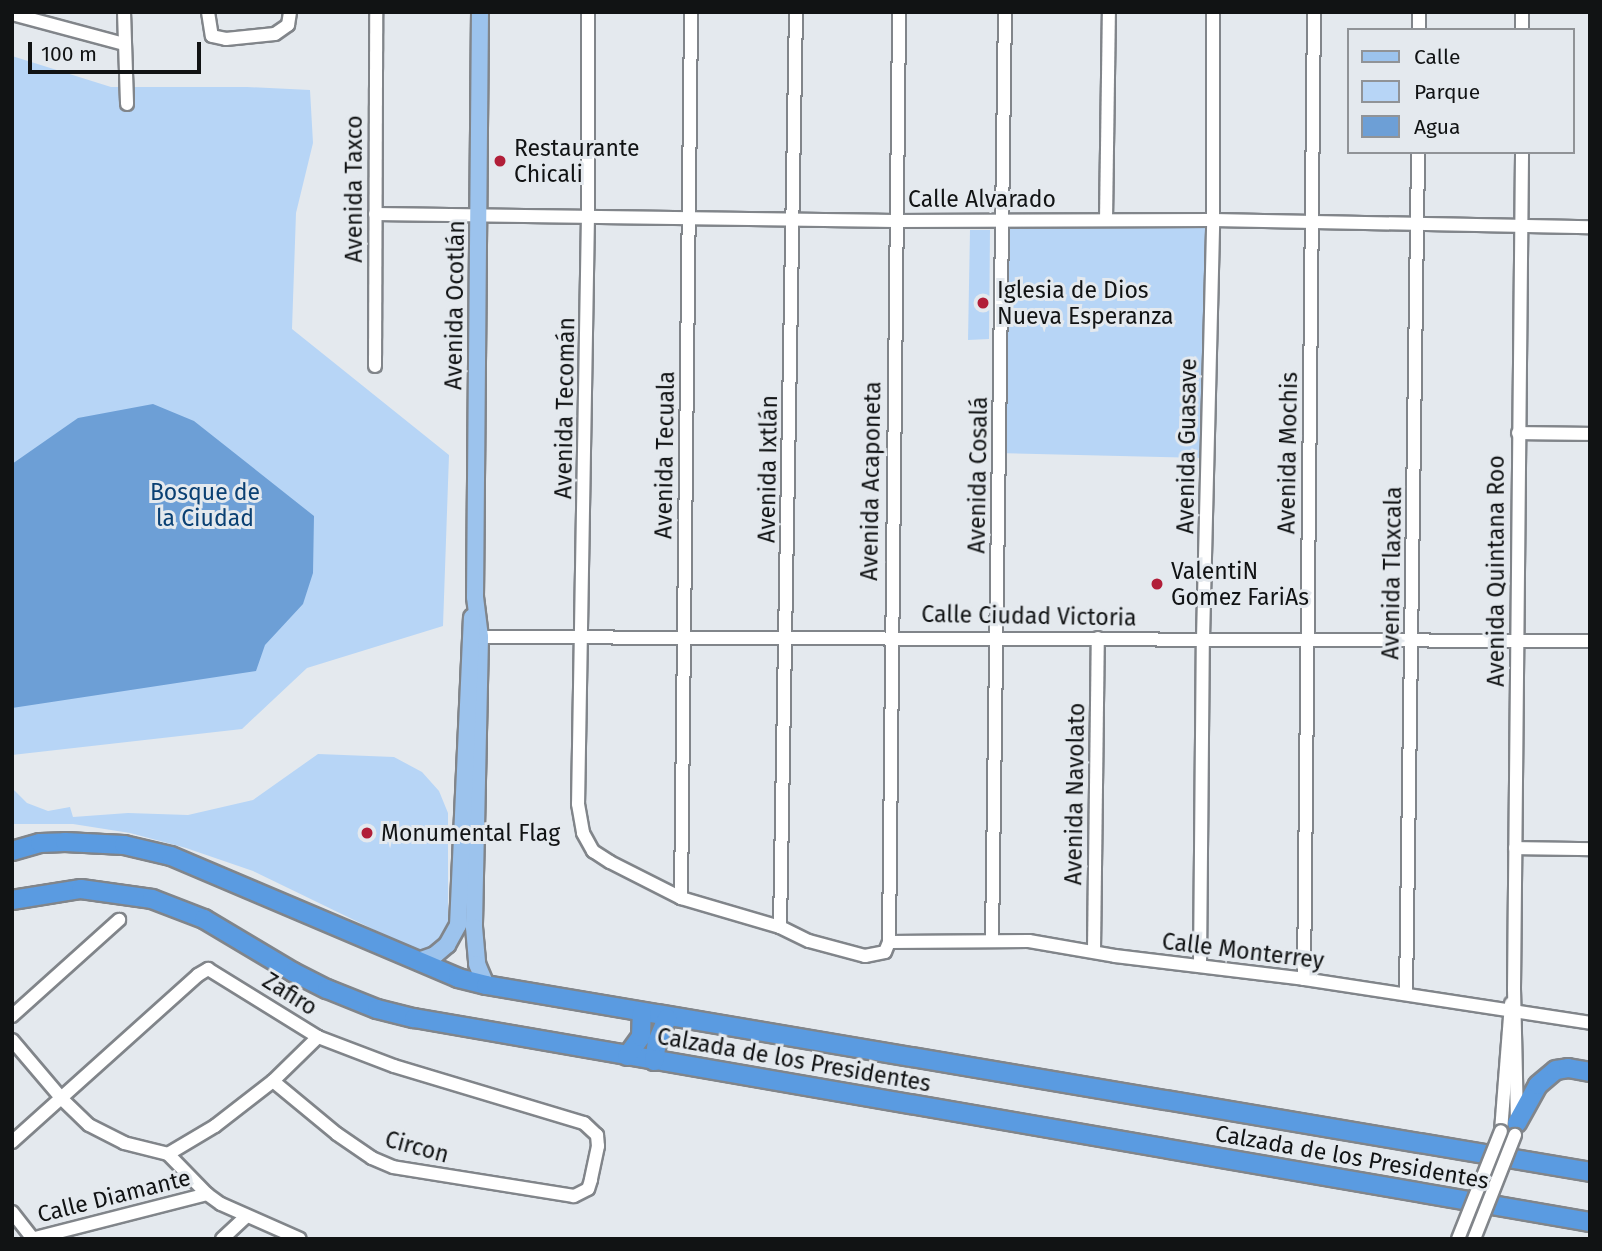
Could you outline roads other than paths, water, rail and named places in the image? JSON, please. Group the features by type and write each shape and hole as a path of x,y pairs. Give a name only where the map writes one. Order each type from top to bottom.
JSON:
{"highway":[{"path":"12,840 40,843"},
{"name":"Calzada de los Presidentes","path":"12,850 40,843 124,845 171,856 458,978 486,985 667,1018 1590,1172"},
{"path":"12,888 54,879 94,877 125,882 188,902 204,919"},
{"name":"Calzada de los Presidentes","path":"12,900 54,892 104,890 152,899 204,919 293,972 377,1009 427,1021 1590,1222"},
{"path":"627,1056 640,1037 642,1013"},
{"path":"654,1061 657,1042 667,1018"},
{"path":"1516,1129 1538,1086 1556,1070 1590,1072"},
{"path":"1570,1169 1590,1166"}],"main road":[{"name":"Avenida Ocotlán","path":"480,12 474,927 477,964 486,985"},
{"name":"Avenida Ocotlán","path":"418,961 435,955 447,945 458,925 474,637"}],"street":[{"path":"124,12 127,104"},
{"path":"208,12 212,36 226,38 275,34 288,25 290,12"},
{"name":"Avenida Taxco","path":"375,366 376,12"},
{"name":"Avenida Tecomán","path":"578,804 583,635 588,12"},
{"name":"Avenida Tecuala","path":"681,898 691,12"},
{"name":"Avenida Ixtlán","path":"780,926 796,12"},
{"name":"Avenida Acaponeta","path":"889,946 894,221 899,12"},
{"name":"Avenida Cosalá","path":"992,940 1005,12"},
{"path":"1106,220 1109,12"},
{"name":"Avenida Guasave","path":"1200,966 1203,639 1213,220 1213,12"},
{"name":"Avenida Mochis","path":"1304,979 1314,12"},
{"path":"12,14 46,18 124,44"},
{"name":"Avenida Tlaxcala","path":"1406,994 1418,154"},
{"name":"Avenida Quintana Roo","path":"1458,1239 1501,1131 1513,1011 1522,154"},
{"name":"Calle Alvarado","path":"375,214 894,221 1213,220 1522,228 1590,227"},
{"path":"1518,433 1590,434"},
{"name":"Calle Ciudad Victoria","path":"474,637 890,636 1590,641"},
{"name":"Avenida Navolato","path":"1094,950 1098,638"},
{"name":"Calle Monterrey","path":"578,804 583,833 593,851 632,875 681,898 780,926 809,941 846,953 875,956 889,946 992,940 1028,941 1094,950 1115,956 1304,979 1590,1023"},
{"path":"1516,848 1590,849"},
{"path":"12,1016 118,920"},
{"name":"Zafiro","path":"12,1142 204,970 214,971 318,1037 394,1066 576,1119 597,1135 592,1180 588,1189 574,1196"},
{"name":"Avenida Quintana Roo","path":"1513,1011 1516,1129"},
{"path":"168,1154 215,1126 273,1081 318,1037"},
{"path":"12,1040 62,1100 102,1132 124,1143 168,1154 207,1194 246,1217 300,1239"},
{"name":"Circon","path":"273,1081 337,1134 372,1158 393,1167 574,1196"},
{"path":"1474,1239 1516,1129"},
{"name":"Calle Diamante","path":"32,1238 207,1194"},
{"path":"12,1212 32,1238"},
{"path":"222,1239 246,1217"}],"water":[{"path":"153,404 194,421 314,516 313,573 303,604 265,645 256,671 12,708 12,464 78,418"}],"place":[{"name":"Restaurante Chicali","path":"500,161"},
{"name":"Iglesia de Dios Nueva Esperanza","path":"983,303"},
{"name":"ValentiN Gomez FariAs","path":"1157,584"},
{"name":"Monumental Flag","path":"367,833"}],"park label":[{"name":"Bosque de la Ciudad","path":"205,505"}]}
